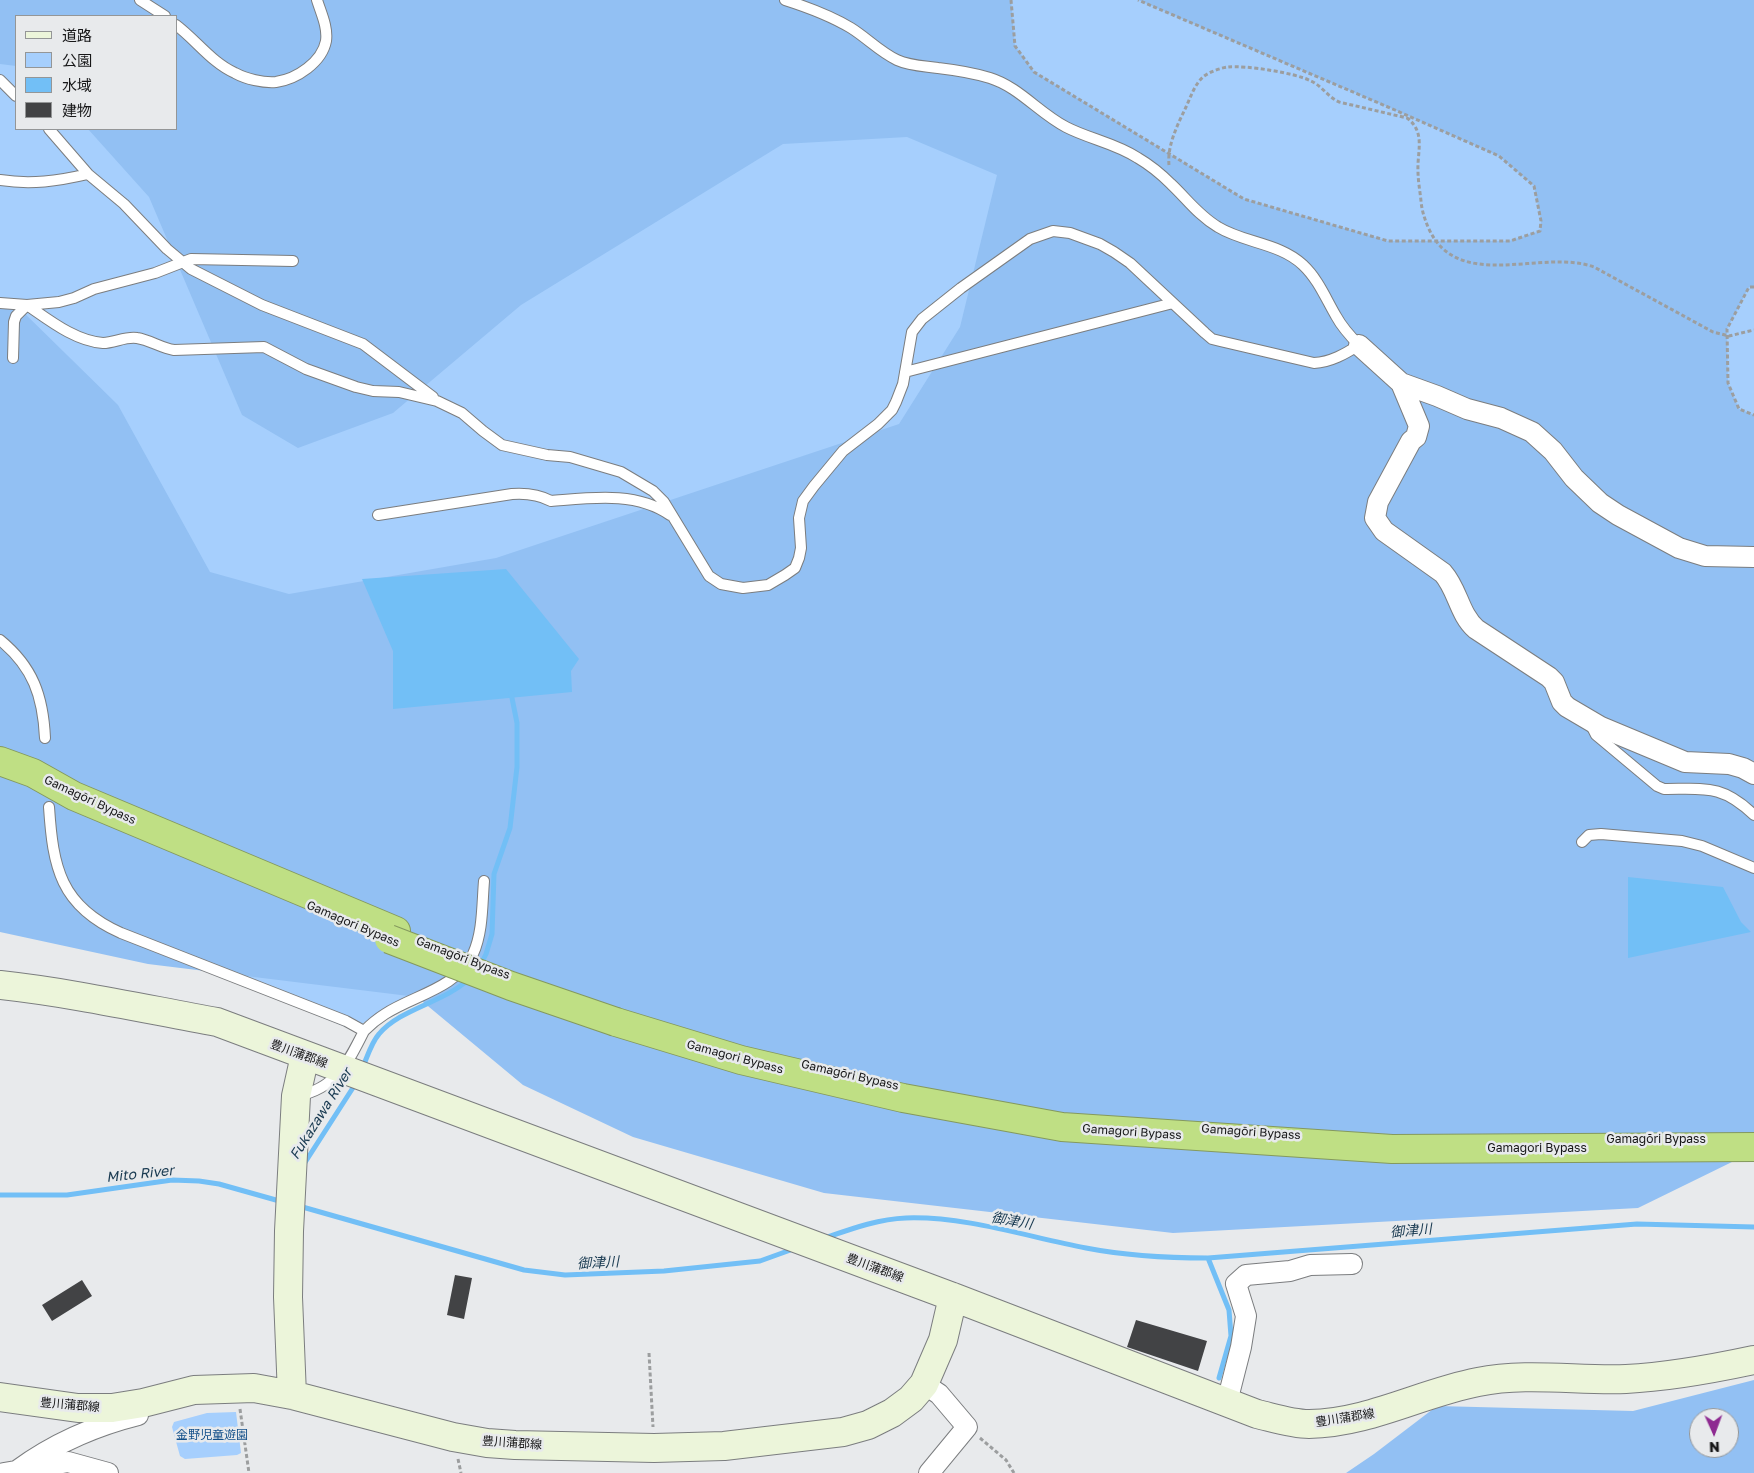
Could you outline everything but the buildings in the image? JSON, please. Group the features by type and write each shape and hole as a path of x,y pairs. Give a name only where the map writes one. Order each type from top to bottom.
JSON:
{"highway":[{"name":"Gamagōri Bypass","path":"0,761 33,773 74,796 392,935 617,1017 792,1062 917,1090 1013,1108 1176,1126 1309,1136 1469,1140 1754,1138"},
{"name":"Gamagori Bypass","path":"0,777 392,935"},
{"name":"Gamagori Bypass","path":"617,1017 741,1060 902,1098 1062,1127 1392,1149 1754,1147"}],"main road":[{"name":"豊川蒲郡線","path":"0,985 110,1001 217,1022 953,1296 1257,1414 1286,1421 1308,1424 1332,1422 1383,1412 1441,1392 1479,1382 1526,1378 1626,1379 1670,1375 1754,1360"},
{"path":"292,1395 288,1297 289,1231 296,1096 304,1060"},
{"name":"豊川蒲郡線","path":"0,1397 78,1408 112,1408 194,1390 254,1388 292,1395 453,1437 487,1442 515,1445 654,1448 724,1446 843,1432 868,1425 892,1413 911,1399 924,1384 943,1340 953,1296"}],"street":[{"path":"1359,345 1401,383 1467,409 1500,418 1532,432 1553,451 1574,478 1600,502 1634,525 1679,548 1705,556 1754,556"},
{"path":"1401,383 1419,426 1416,437 1411,441 1378,502 1376,518 1379,525 1393,538 1443,573 1453,588 1468,622 1549,677 1554,682 1562,702 1575,713 1626,738 1685,762 1729,764 1744,768 1754,774"},
{"path":"1227,1402 1241,1347 1246,1316 1236,1284 1246,1275 1290,1271 1310,1265 1352,1264"},
{"path":"924,1384 939,1394 967,1427 929,1473"},
{"path":"11,1472 75,1436 113,1421 181,1404 194,1390"},
{"path":"11,1472 68,1462 108,1473"}],"lane":[{"path":"140,0 164,15"},
{"path":"178,27 227,69 247,78 274,82 292,77 307,68 319,57 326,44 325,25 317,0"},
{"path":"50,130 88,174 124,204 167,250 191,269 255,301 363,344 437,400 462,413 502,445 537,453 570,457 631,477 653,491 674,517 709,576 721,584 733,587 768,585 795,568 800,558 799,518 803,501 843,451 878,424 892,410 900,394 912,332 922,319 961,288 1030,239 1053,231 1070,233 1086,238 1114,252 1130,263 1212,339 1291,359 1322,363 1345,354 1359,345 1346,331 1318,284 1304,266 1293,257 1266,245 1228,232 1204,218 1160,173 1139,158 1120,148 1082,135 1065,126 1002,83 990,78 908,64 896,60 849,27 806,7 785,0"},
{"path":"0,80 14,93"},
{"path":"0,90 14,93"},
{"path":"0,180 18,183 43,182 88,174"},
{"path":"0,303 27,305 59,302 74,298 94,288 155,273 191,259 293,262"},
{"path":"905,372 1173,304"},
{"path":"13,358 14,322 16,316 27,305"},
{"path":"27,305 74,334 92,341 110,343 138,338 174,350 264,347 306,369 356,387 373,391 399,392 437,400"},
{"path":"378,515 528,493 542,496 551,501 614,498 638,501 663,509 674,517"},
{"path":"0,640 25,665 35,683 41,702 44,738"},
{"path":"1587,720 1596,734 1657,786 1664,789 1715,790 1733,797 1754,815"},
{"path":"49,807 51,844 62,879 81,907 95,920 121,933 346,1021 364,1031"},
{"path":"1582,842 1589,835 1601,834 1682,841 1702,846 1754,868"},
{"path":"296,1096 312,1093 340,1073 364,1031 385,1013 442,985 458,974 473,954 480,927 484,882"}],"path":[{"path":"1011,0 1015,46 1034,72 1244,199 1388,241 1510,241 1540,231 1541,221 1534,186 1499,156 1138,0"},
{"path":"1178,191 1170,171 1169,154 1178,124 1197,83 1205,75 1230,66 1266,70 1308,79 1339,102 1407,118 1412,122 1420,134 1418,170 1422,215 1436,241 1444,251 1475,264 1521,265 1565,261 1585,264 1706,329 1727,336 1754,330"},
{"path":"1754,287 1749,287 1727,329 1728,383 1740,409 1754,415"},
{"path":"649,1353 654,1448"},
{"path":"240,1408 249,1473"},
{"path":"967,1427 1006,1460 1014,1473"}],"green space":[{"path":"0,0 1754,0 1754,1060 441,980 383,1010 353,1030 231,980 0,654"},
{"name":"金野児童遊園","path":"236,1412 241,1453 237,1455 185,1459 180,1456 172,1427 174,1422 207,1413"}],"shaded area":[{"path":"0,0 1011,0 1015,46 1034,72 1244,199 1388,241 1509,241 1540,231 1541,221 1534,186 1499,156 1138,0 1754,0 1754,287 1749,287 1727,329 1728,383 1739,409 1754,415 1754,1149 1734,1161 1638,1208 1173,1233 824,1193 633,1137 523,1085 417,997 148,964 0,932 0,305 16,305 118,405 210,572 289,594 496,558 899,424 960,327 997,175 907,137 783,144 521,305 393,413 298,448 242,415 149,197 89,130 178,130 178,15 15,15 15,66 0,64"},
{"path":"1754,1380 1754,1473 1346,1473 1437,1406 1633,1411"}],"water":[{"path":"506,569 579,659 571,671 572,692 393,709 393,651 362,579"},
{"path":"1628,877 1723,887 1741,922 1751,932 1628,958"}],"waterway":[{"name":"Fukazawa River","path":"480,966 492,934 494,874 510,828 517,767 517,723 511,693"},
{"name":"Fukazawa River","path":"362,1069 374,1042 388,1025 398,1018 446,995 468,980"},
{"name":"Fukazawa River","path":"304,1164 356,1083"},
{"name":"Mito River","path":"0,1195 67,1195 172,1180 219,1184 283,1202"},
{"name":"御津川","path":"299,1206 524,1270 565,1275 664,1271 760,1261 796,1248"},
{"name":"御津川","path":"825,1238 885,1220 929,1218 997,1228 1117,1253 1162,1257 1208,1258 1637,1224 1754,1227"},
{"path":"1208,1258 1229,1310 1231,1336 1219,1378"}]}
